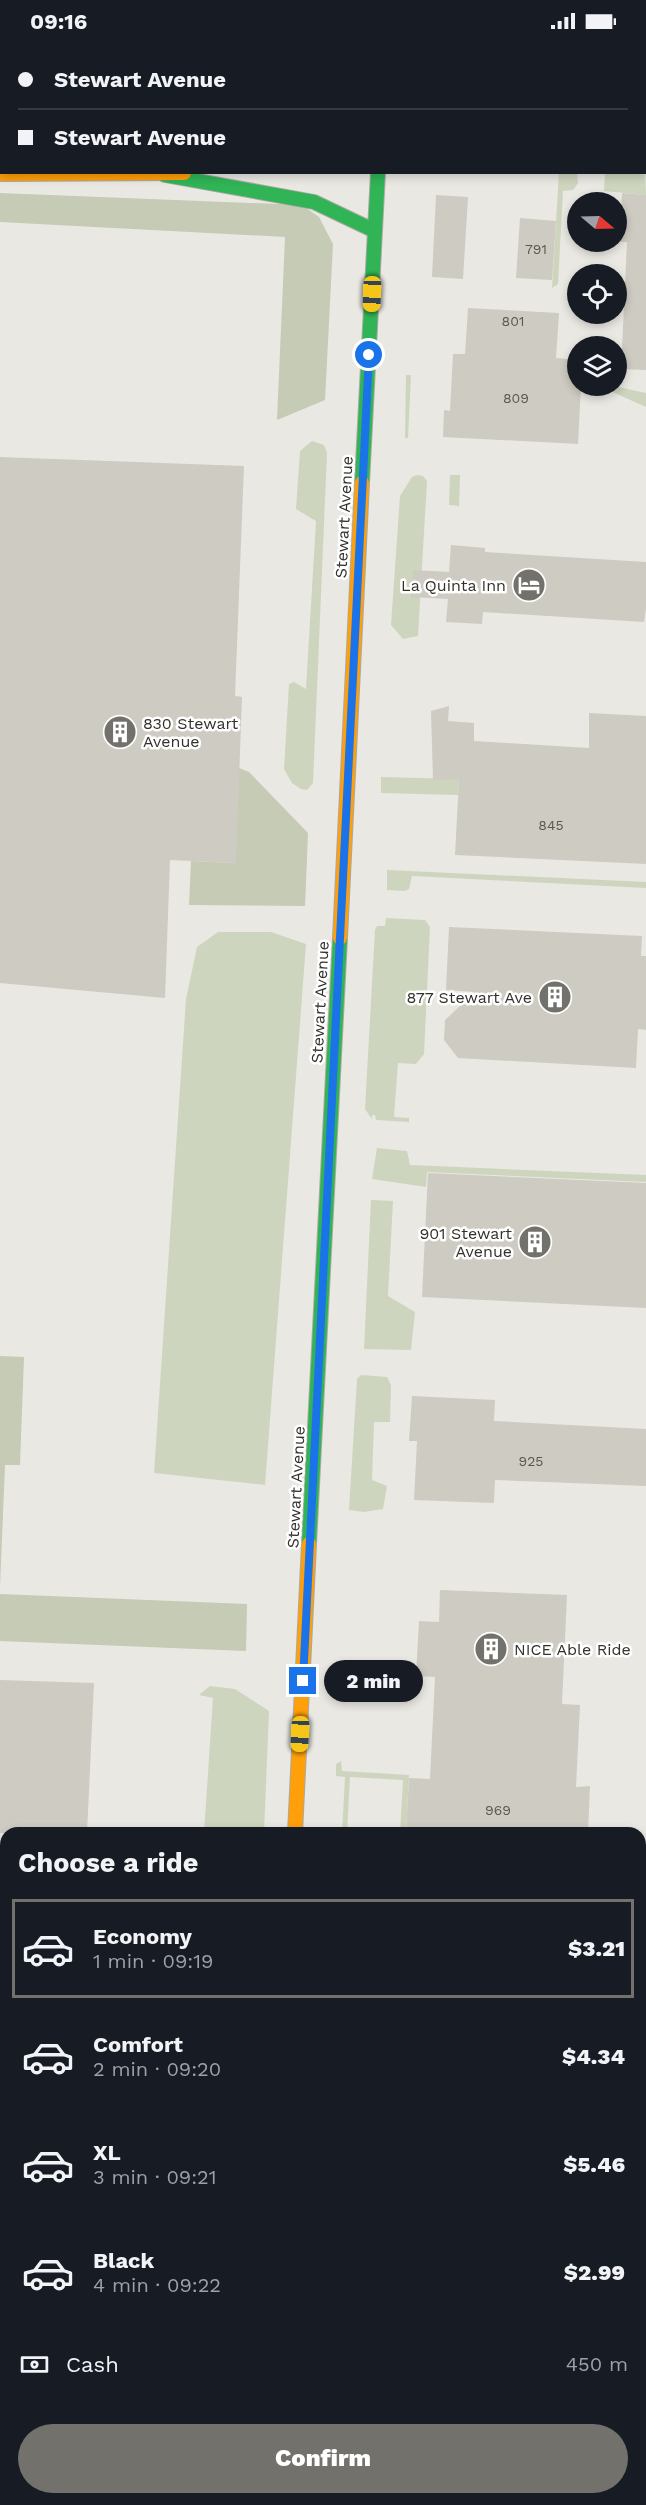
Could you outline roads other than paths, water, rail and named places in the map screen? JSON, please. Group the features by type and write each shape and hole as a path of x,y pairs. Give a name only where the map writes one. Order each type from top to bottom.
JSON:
{"main road":[{"path":"0,174 175,174"},
{"name":"Stewart Avenue","path":"295,1827 378,174"},
{"path":"165,175 314,202 375,231"}],"place":[{"name":"La Quinta Inn","path":"529,585"},
{"name":"830 Stewart Avenue","path":"120,732"},
{"name":"877 Stewart Ave","path":"555,997"},
{"name":"901 Stewart Avenue","path":"535,1242"},
{"name":"NICE Able Ride","path":"491,1649"}]}
